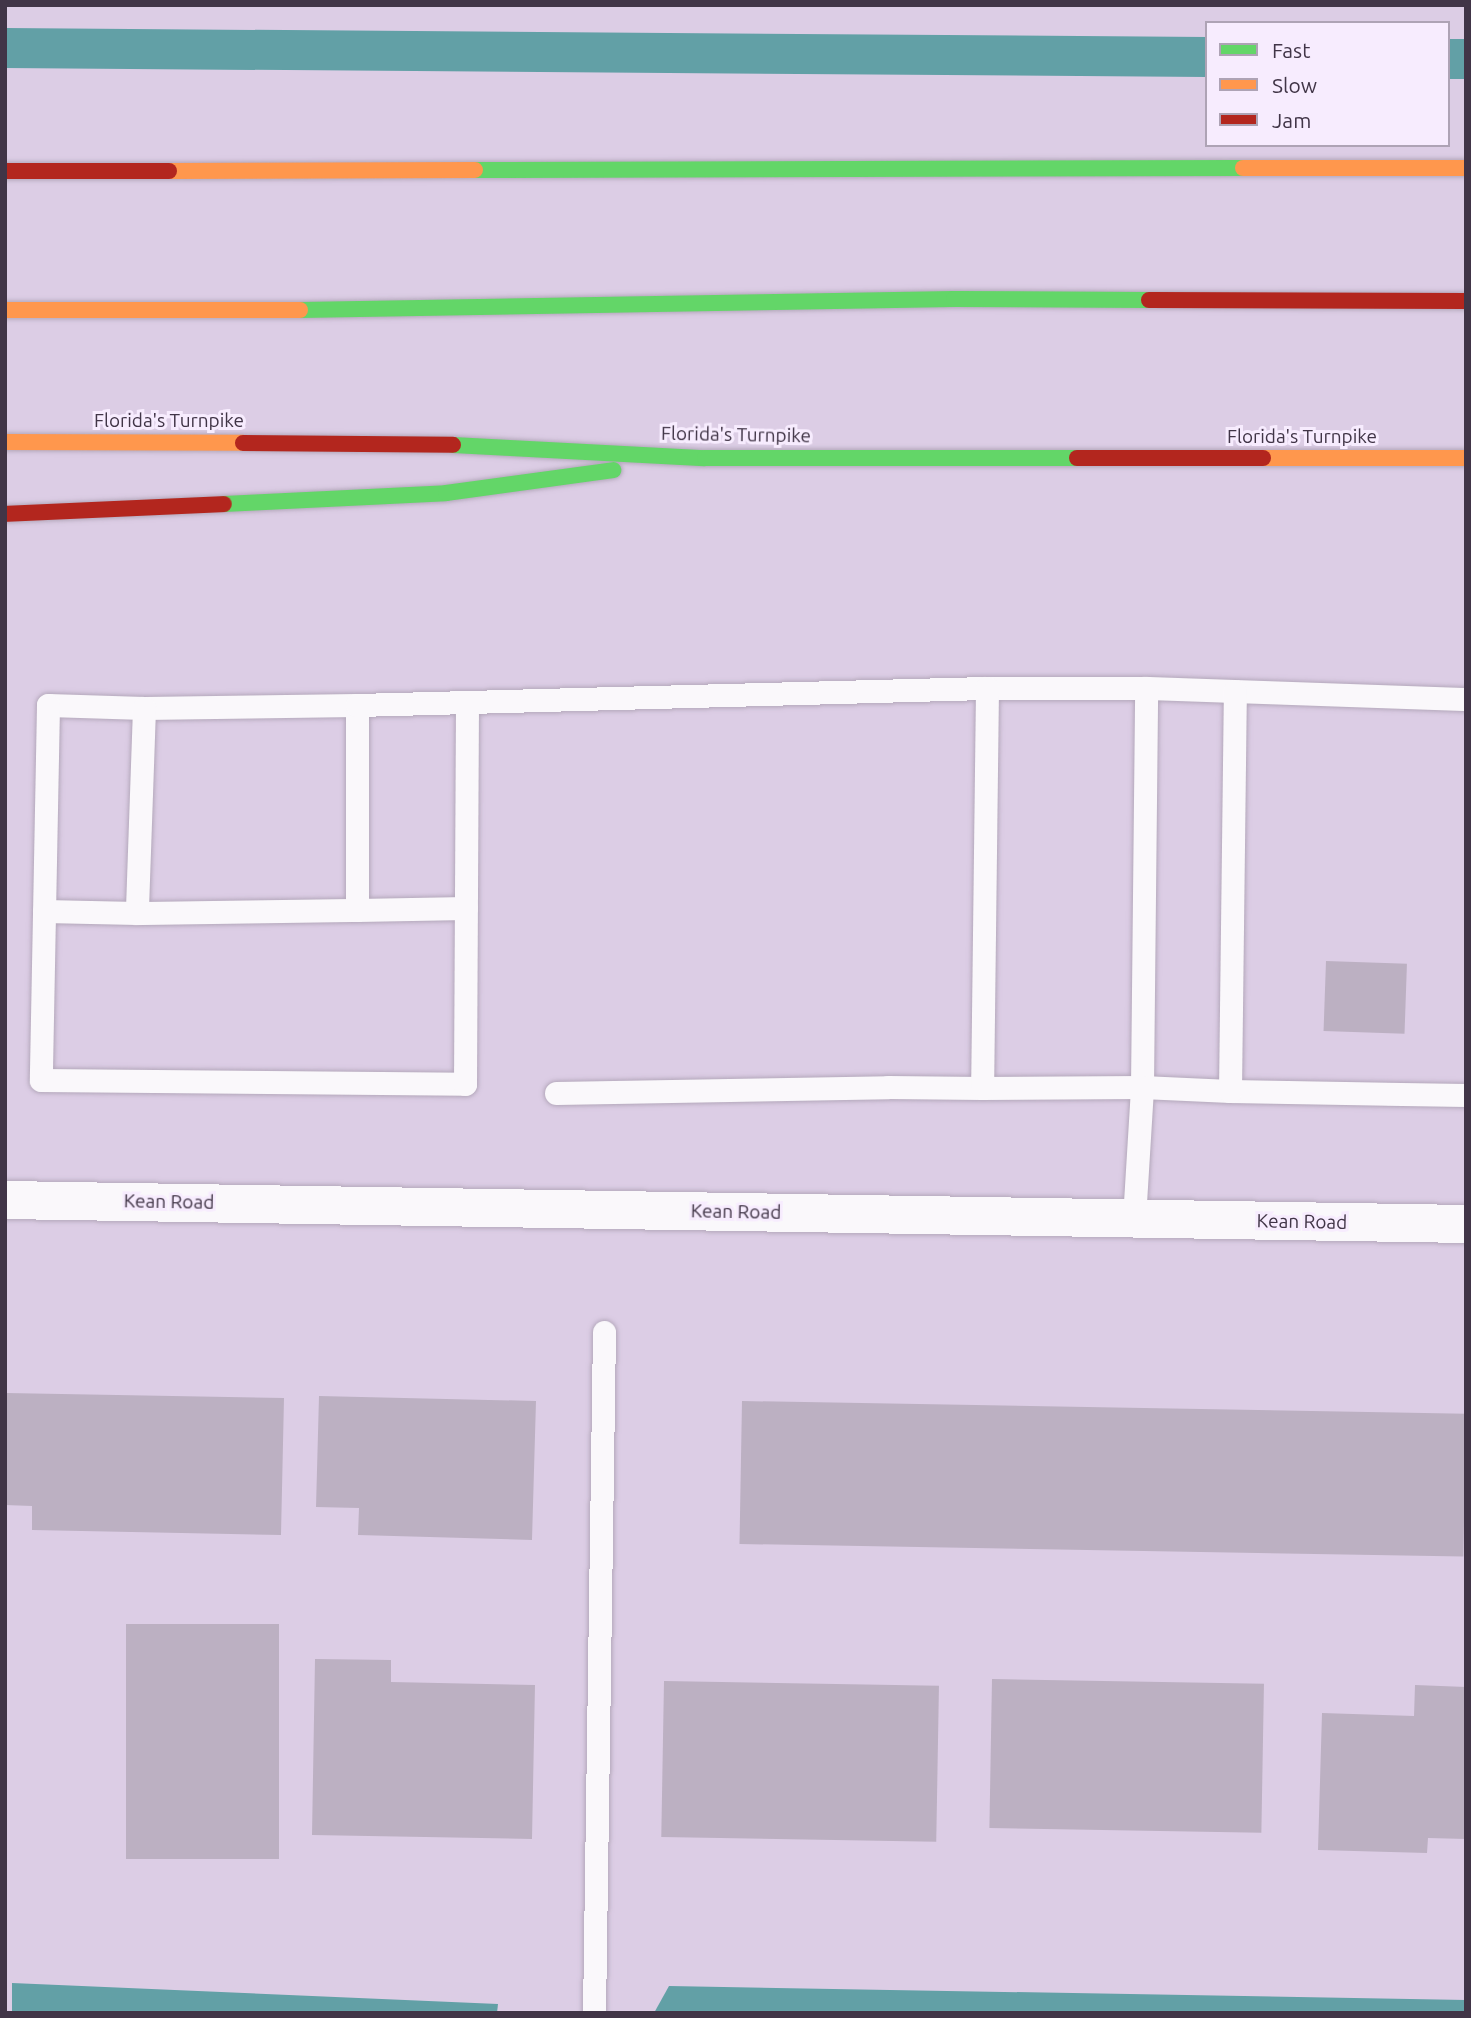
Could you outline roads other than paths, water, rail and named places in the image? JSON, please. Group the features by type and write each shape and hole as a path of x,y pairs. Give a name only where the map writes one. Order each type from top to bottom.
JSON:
{"highway":[{"path":"5,171 1466,168"},
{"path":"5,310 203,312 954,299 1466,301"},
{"name":"Florida's Turnpike","path":"5,442 418,443 705,458 1466,458"},
{"path":"5,514 446,492 705,458"}],"street":[{"name":"Kean Road","path":"5,1200 1466,1224"}],"lane":[{"path":"982,1088 988,688"},
{"path":"467,702 465,1084 41,1080 48,705 144,708 357,705 467,702 988,688 1146,688 1466,699"},
{"path":"1134,1219 1142,1087 1146,688"},
{"path":"1230,1091 1235,691"},
{"path":"357,705 357,910"},
{"path":"136,913 144,708"},
{"path":"44,911 136,913 466,908"},
{"path":"556,1093 888,1087 1142,1087 1466,1095"},
{"path":"594,2013 604,1332"}],"waterway":[{"path":"5,48 1205,57"},
{"path":"1450,59 1466,59"}]}
